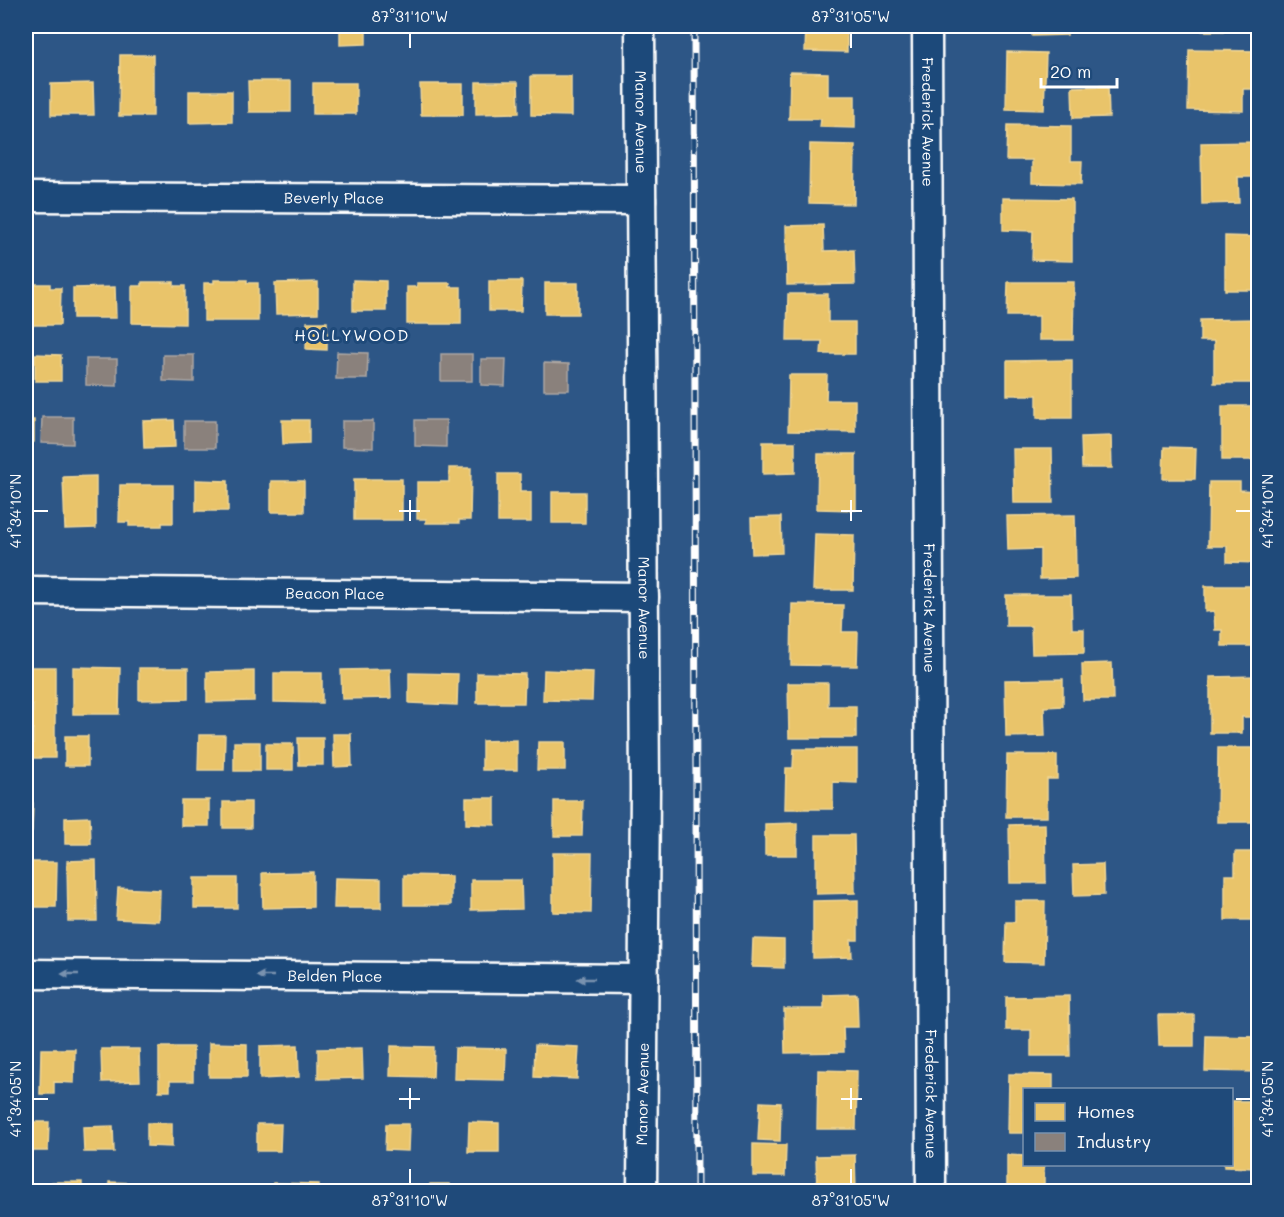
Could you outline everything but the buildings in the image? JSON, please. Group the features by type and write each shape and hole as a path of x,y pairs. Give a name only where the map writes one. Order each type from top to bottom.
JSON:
{"street":[{"name":"Manor Avenue","path":"640,26 644,597 642,1191"},
{"name":"Frederick Avenue","path":"927,26 931,1191"},
{"name":"Beverly Place","path":"26,197 641,200"},
{"name":"Beacon Place","path":"26,591 644,597"},
{"name":"Belden Place","path":"26,974 644,979"}],"railway":[{"path":"694,26 697,1192"}],"district":[{"name":"HOLLYWOOD","path":"352,335"}]}
